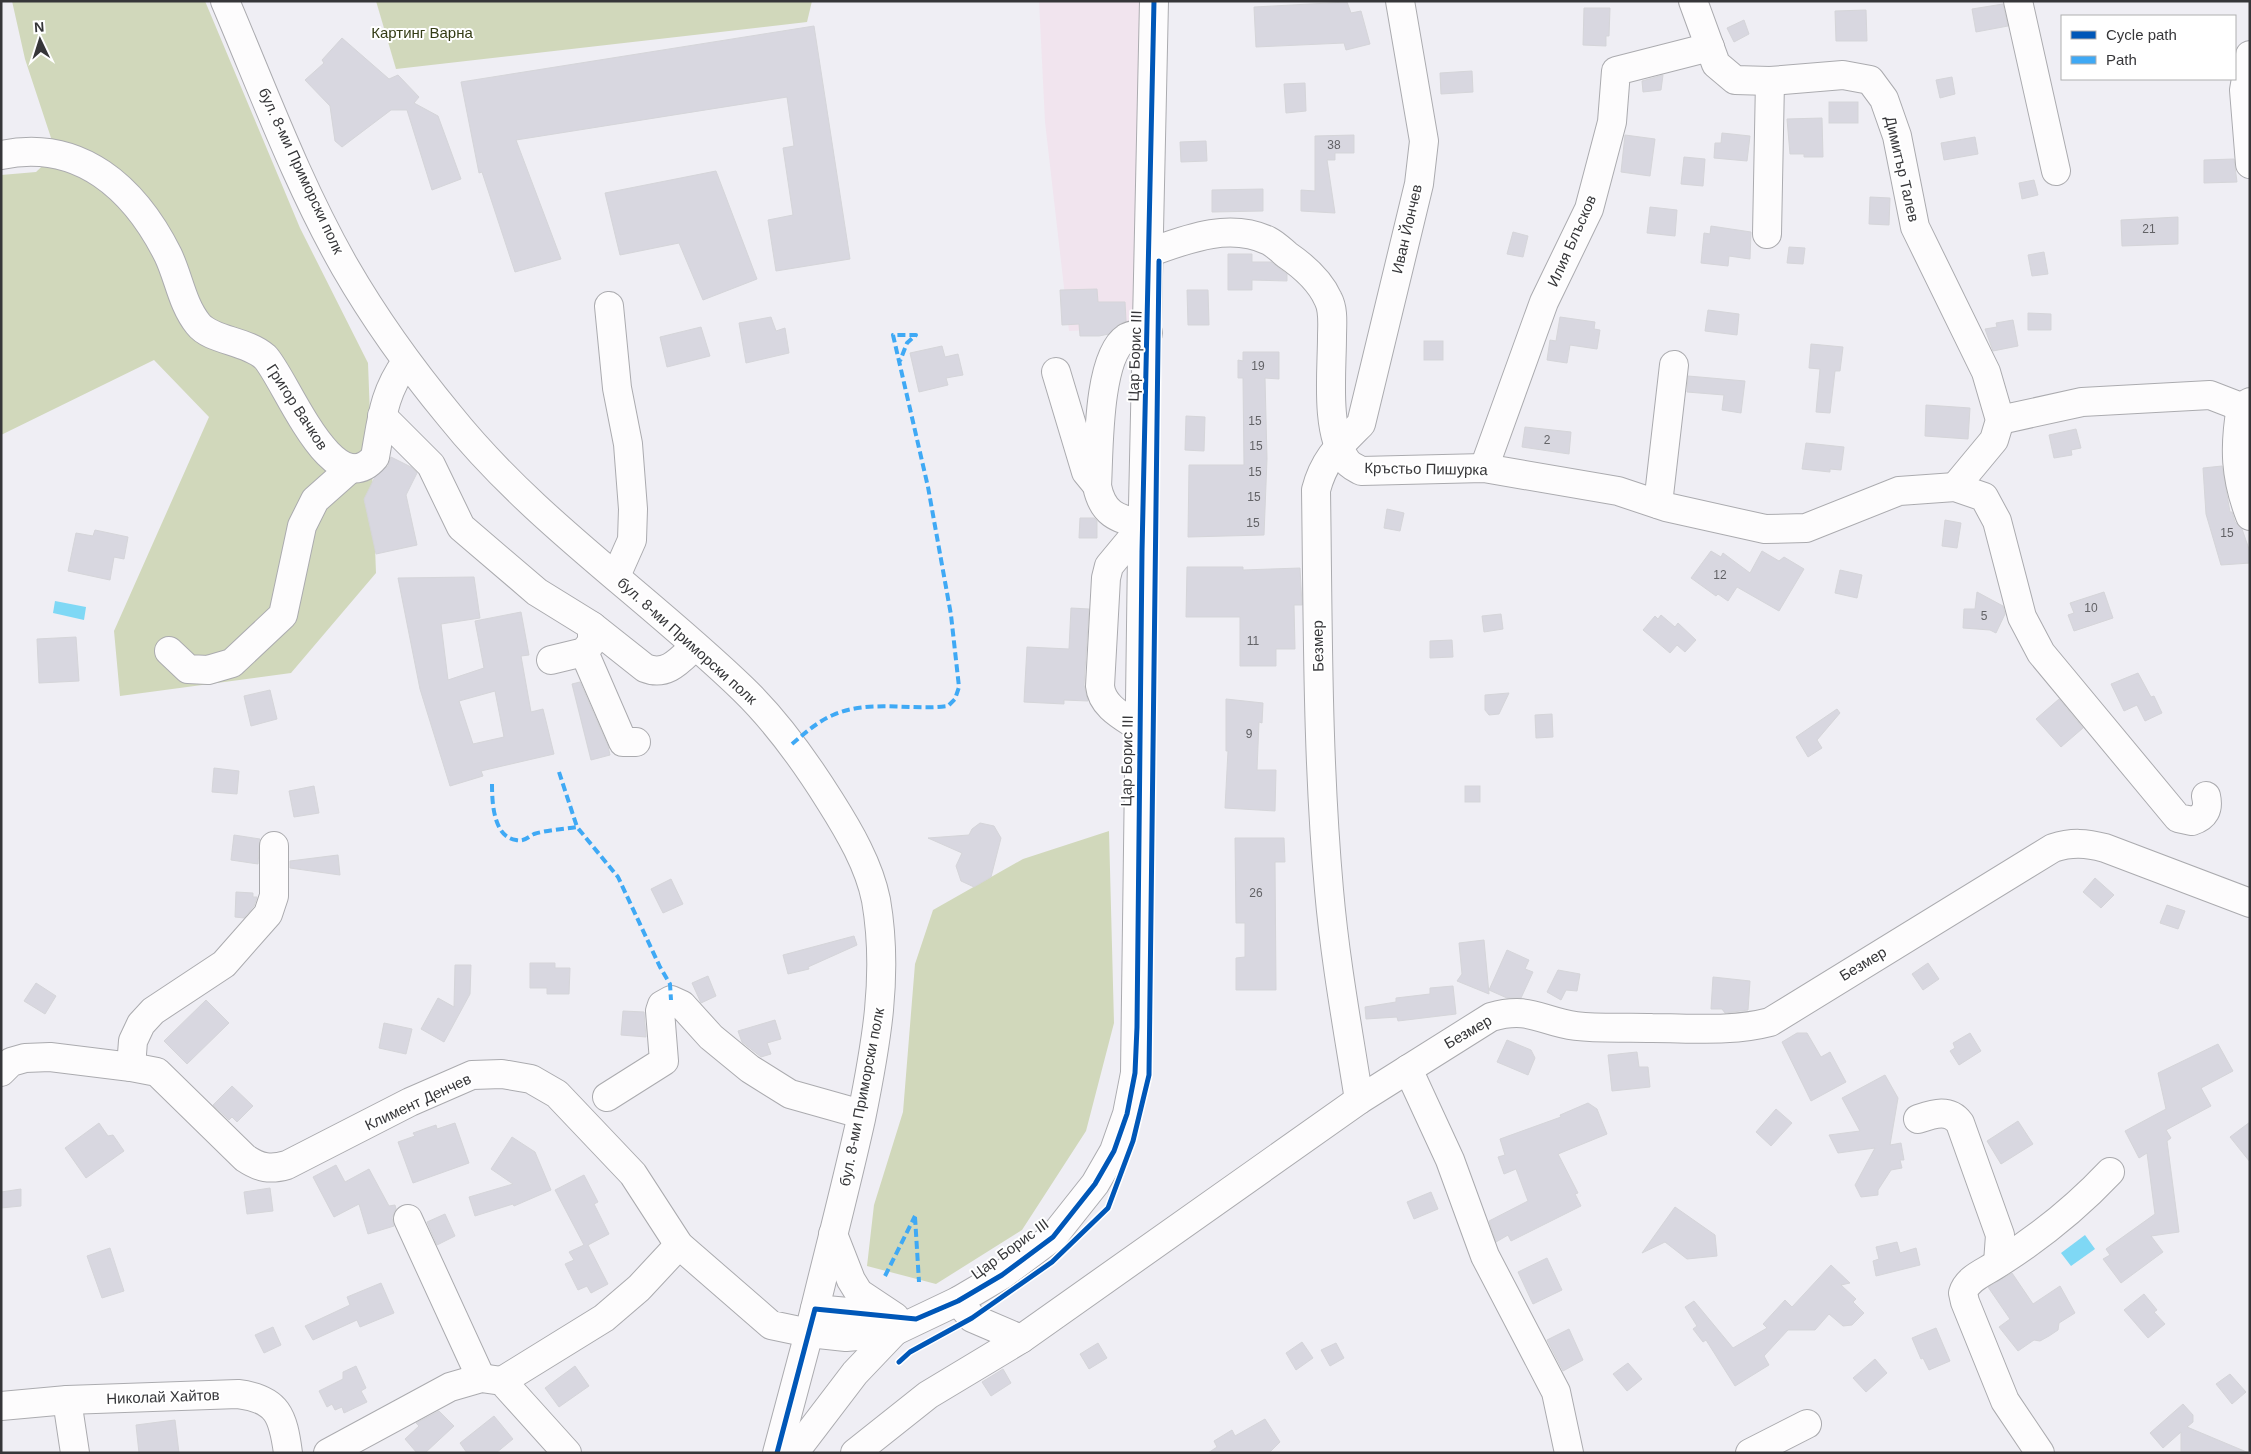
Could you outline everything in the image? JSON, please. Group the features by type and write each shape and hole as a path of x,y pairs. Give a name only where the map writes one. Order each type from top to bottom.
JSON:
{"street":[{"name":"бул. 8-ми Приморски полк","path":"225,1 314,206 346,268 406,362 453,420 509,481 573,540 745,690 792,744 825,793 855,843 875,894 881,939 882,986 880,1013 862,1114 812,1321 777,1453"},
{"name":"Цар Борис III","path":"812,1321 846,1337 902,1322 958,1301 1002,1275 1053,1237 1095,1184 1114,1151 1126,1114 1136,1073 1143,525 1154,1"},
{"name":"Иван Йончев","path":"1339,446 1361,424 1419,184 1424,141 1400,1"},
{"name":"Димитър Талев","path":"1692,1 1716,64 1735,80 1770,81 1843,75 1870,80 1884,99 1897,136 1916,227 1986,372 2000,420"},
{"path":"2018,1 2056,171"},
{"name":"Илия Блъсков","path":"1484,468 1544,302 1589,209 1612,122 1616,71 1710,47"},
{"path":"2250,55 2244,90 2250,164"},
{"path":"1767,234 1770,81"},
{"name":"Григор Вачков","path":"1,155 13,152 56,153 96,168 123,189 152,226 169,257 189,312 200,327 220,337 248,345 266,359 291,401 328,455 338,464 351,468"},
{"name":"Кръстьо Пишурка","path":"1150,252 1206,234 1234,234 1269,241 1304,267 1329,299 1332,316 1333,419 1339,446 1346,462 1361,471 1484,468 1618,491 1658,504 1765,528 1806,528 1899,491 1955,487"},
{"path":"609,306 617,388 628,444 633,509 632,540 616,576"},
{"path":"1140,728 1105,703 1101,695 1100,686 1106,578 1109,566 1143,525 1121,519 1108,512 1100,499 1097,486 1103,390 1109,367 1119,345 1126,337 1148,333"},
{"path":"169,651 188,669 208,670 232,663 283,615 302,526 315,500 351,468 363,465 375,457 383,406 392,384 406,362"},
{"path":"1658,504 1674,365"},
{"path":"1056,372 1086,472 1097,486"},
{"path":"2206,796 2207,808 2202,816 2192,821 2178,818 2041,653 2022,616 1997,521 1984,497 1955,487 1994,440 2000,420 2082,402 2210,395 2246,404 2237,433 2237,473 2250,516"},
{"path":"382,416 431,465 461,527 537,592 592,626 651,670 658,671 671,667 696,646"},
{"name":"Безмер","path":"1339,446 1321,470 1316,490 1319,706 1334,936 1359,1100 1491,1017 1512,1011 1536,1015 1558,1023 1600,1027 1745,1028 1770,1022 2053,848 2067,844 2084,842 2105,848 2250,903"},
{"path":"551,660 584,652 592,642 592,626"},
{"path":"584,652 623,742 636,742"},
{"path":"132,1067 133,1041 141,1024 153,1011 224,964 268,914 274,896 274,846"},
{"path":"607,1097 664,1061 660,1011 662,1005 671,1000 679,1002 711,1037 750,1069 790,1094 862,1114"},
{"name":"Климент Денчев","path":"1,1072 12,1062 25,1058 50,1057 157,1072 245,1158 258,1166 272,1169 287,1165 410,1102 472,1075 502,1074 531,1080 557,1094 633,1174 679,1245 771,1325 812,1321"},
{"path":"1408,1069 1450,1160 1485,1256 1556,1392 1569,1453"},
{"path":"855,1453 928,1395 1021,1339 1359,1100"},
{"path":"1918,1119 1936,1113 1945,1113 1956,1117 1960,1123 2000,1235 1998,1263"},
{"path":"2040,1453 2005,1401 1963,1297 1967,1284 2028,1244 2092,1191 2110,1172"},
{"path":"408,1219 491,1379 567,1453"},
{"path":"794,1453 855,1372 902,1322 859,1293 851,1280 833,1234"},
{"path":"328,1453 450,1387 491,1379 604,1318 639,1288 679,1245"},
{"path":"958,1301 972,1318 1021,1339"},
{"name":"Николай Хайтов","path":"1,1406 68,1400 238,1394 257,1396 277,1411 285,1430 288,1453"},
{"path":"68,1400 76,1453"},
{"path":"1750,1453 1807,1424"}],"shaded area":[{"path":"1039,1 1143,1 1136,328 1069,331 1045,122"}],"green space":[{"path":"12,1 205,1 300,228 368,363 376,573 291,673 120,696 114,631 209,417 154,360 1,435 1,175 36,172 56,153 25,59"},
{"name":"Картинг Варна","path":"376,1 812,1 807,22 396,69"},
{"path":"1109,831 1114,1023 1086,1131 1022,1230 936,1284 867,1266 874,1205 903,1112 915,964 933,910 1023,859"}],"water":[{"path":"55,601 86,607 84,620 53,613"},
{"path":"2085,1235 2095,1249 2071,1266 2061,1253"}],"building":[{"path":"1347,2 1351,13 1361,11 1370,44 1346,50 1344,43 1256,47 1254,7"},
{"path":"2003,4 2008,26 1976,32 1972,9"},
{"path":"1584,8 1610,8 1609,36 1606,36 1606,46 1583,45"},
{"path":"1866,10 1867,41 1836,41 1835,11"},
{"path":"1744,20 1749,34 1734,42 1727,28"},
{"path":"814,26 850,259 776,271 768,220 793,215 783,148 794,146 787,97 516,140 561,259 515,272 482,172 479,173 461,82"},
{"path":"342,38 389,79 398,75 419,97 414,103 438,116 461,179 432,190 407,110 391,110 342,147 335,141 330,106 305,80 324,63 322,60"},
{"path":"1472,71 1473,92 1441,94 1440,73"},
{"path":"1663,75 1661,90 1643,92 1642,81"},
{"path":"1952,77 1955,94 1940,98 1936,80"},
{"path":"1305,83 1306,111 1286,113 1284,84"},
{"path":"1829,102 1858,102 1858,123 1829,123"},
{"path":"1822,118 1823,157 1804,157 1804,154 1790,154 1787,119"},
{"path":"1722,133 1750,136 1747,161 1714,158 1715,143 1721,143"},
{"path":"1354,135 1354,153 1335,153 1335,160 1327,160 1335,213 1301,211 1301,190 1315,191 1315,136"},
{"path":"1625,135 1655,139 1650,176 1621,172"},
{"path":"1975,137 1978,154 1944,160 1941,143"},
{"path":"1206,141 1207,161 1181,162 1180,142"},
{"path":"1684,157 1705,159 1703,186 1681,184"},
{"path":"2234,159 2237,182 2204,183 2204,160"},
{"path":"716,171 757,279 703,300 679,243 620,255 605,193"},
{"path":"2034,180 2038,195 2022,199 2019,183"},
{"path":"1263,189 1263,211 1212,212 1212,190"},
{"path":"1870,197 1890,198 1889,225 1869,224"},
{"path":"1650,207 1677,210 1675,236 1647,233"},
{"path":"2178,217 2178,244 2122,246 2121,220"},
{"path":"1711,226 1751,232 1750,259 1729,256 1728,266 1701,263 1704,233 1710,234"},
{"path":"1513,232 1528,236 1523,257 1507,254"},
{"path":"1789,247 1805,248 1803,264 1787,263"},
{"path":"2044,252 2048,274 2032,276 2028,255"},
{"path":"1228,254 1252,254 1252,262 1271,262 1287,274 1287,281 1252,280 1252,290 1228,290"},
{"path":"1097,289 1098,302 1125,302 1126,321 1118,325 1109,334 1099,336 1080,336 1079,324 1062,325 1060,290"},
{"path":"1187,290 1208,290 1209,325 1188,325"},
{"path":"1708,310 1739,314 1737,335 1705,331"},
{"path":"2028,313 2051,314 2051,330 2028,330"},
{"path":"771,317 776,331 785,328 789,353 746,363 739,323"},
{"path":"1560,317 1595,322 1594,329 1600,330 1597,349 1570,345 1567,363 1547,360 1550,340 1556,341"},
{"path":"2013,320 2018,346 1993,351 1985,329 1997,327 1996,323"},
{"path":"701,327 710,356 667,367 660,337"},
{"path":"1424,341 1443,341 1443,360 1424,360"},
{"path":"1811,344 1843,347 1840,371 1835,371 1830,413 1816,412 1820,369 1809,368"},
{"path":"942,346 945,357 958,354 963,375 946,378 948,385 919,392 910,353"},
{"path":"1243,352 1279,352 1279,379 1265,378 1267,459 1264,535 1188,537 1189,465 1244,465 1243,378 1238,378 1238,360 1243,361"},
{"path":"1688,376 1745,381 1741,413 1722,410 1724,395 1687,392"},
{"path":"1926,405 1970,408 1968,439 1925,436"},
{"path":"1186,416 1205,417 1204,451 1185,450"},
{"path":"1525,427 1571,432 1569,454 1522,447"},
{"path":"2076,429 2081,448 2071,450 2072,455 2054,458 2049,435"},
{"path":"1806,443 1844,447 1841,470 1830,469 1830,472 1802,469"},
{"path":"391,457 411,467 417,473 406,495 417,545 376,554 364,499 376,475 388,466"},
{"path":"2222,466 2230,512 2232,512 2235,522 2242,529 2250,552 2250,563 2221,565 2206,514 2203,468"},
{"path":"1387,509 1404,513 1400,531 1384,528"},
{"path":"1080,518 1094,518 1097,521 1097,538 1079,538"},
{"path":"1945,520 1961,523 1957,548 1942,546"},
{"path":"95,530 128,537 124,559 114,557 110,580 68,571 76,533 93,536"},
{"path":"1711,551 1721,557 1723,553 1750,573 1762,551 1779,561 1784,557 1804,569 1779,611 1737,587 1728,601 1718,594 1716,596 1691,578"},
{"path":"1187,567 1243,567 1243,570 1300,568 1302,605 1294,605 1295,649 1276,649 1276,666 1240,666 1240,617 1186,617"},
{"path":"1840,570 1862,575 1857,598 1835,593"},
{"path":"474,577 480,618 441,624 448,680 484,668 475,621 521,612 529,655 521,656 531,712 543,709 554,754 481,771 483,776 450,786 420,689 398,578","holes":["495,691 504,737 473,744 459,701"]},
{"path":"1977,592 2003,606 2005,614 1996,633 1990,630 1963,628 1964,609 1975,609"},
{"path":"2104,592 2113,618 2074,631 2068,615 2074,613 2070,603"},
{"path":"1071,608 1089,609 1084,685 1088,701 1064,700 1064,704 1024,702 1027,647 1069,649"},
{"path":"1501,614 1503,629 1484,632 1482,616"},
{"path":"1661,615 1675,627 1678,623 1696,640 1685,652 1677,645 1670,653 1643,630 1655,616 1658,619"},
{"path":"76,637 79,681 39,683 37,639"},
{"path":"1452,640 1453,657 1430,658 1430,641"},
{"path":"2138,673 2151,697 2154,696 2162,713 2145,721 2137,705 2124,711 2111,684"},
{"path":"580,682 608,746 610,755 591,760 572,684"},
{"path":"270,690 277,719 251,726 244,696"},
{"path":"1509,693 1499,714 1489,715 1485,710 1485,695"},
{"path":"1226,699 1263,703 1262,723 1259,722 1257,770 1276,770 1275,811 1225,808 1228,751 1226,751"},
{"path":"2059,699 2083,728 2061,747 2036,719"},
{"path":"1837,709 1840,713 1817,740 1822,748 1808,757 1796,737"},
{"path":"1552,714 1553,737 1536,738 1535,715"},
{"path":"214,768 239,771 237,794 212,792"},
{"path":"314,786 319,813 294,817 289,791"},
{"path":"1465,786 1480,786 1480,802 1465,802"},
{"path":"980,823 994,826 1001,838 991,877 974,887 961,881 956,866 962,853 928,838 969,835 972,829"},
{"path":"234,835 260,839 258,864 231,860"},
{"path":"1235,838 1284,838 1285,862 1275,862 1276,990 1236,990 1236,958 1245,957 1245,923 1236,923"},
{"path":"338,855 340,875 290,868 290,861"},
{"path":"2095,878 2114,895 2101,908 2083,892"},
{"path":"671,879 683,904 663,913 651,889"},
{"path":"236,892 253,893 253,897 257,897 254,906 244,918 235,917"},
{"path":"2167,905 2185,911 2178,929 2160,923"},
{"path":"854,936 857,945 808,967 809,969 788,974 783,955"},
{"path":"1484,940 1489,994 1457,981 1462,974 1459,943"},
{"path":"1507,950 1529,960 1525,969 1533,972 1521,998 1507,998 1489,990"},
{"path":"530,963 555,963 555,968 570,968 569,994 547,994 547,988 530,988"},
{"path":"1928,963 1939,979 1923,990 1912,974"},
{"path":"455,965 471,965 470,994 444,1042 421,1029 438,998 454,1007"},
{"path":"1558,970 1580,974 1577,991 1566,990 1561,1000 1547,992"},
{"path":"708,976 716,996 701,1003 692,983"},
{"path":"1713,977 1750,981 1748,1010 1725,1013 1722,1009 1711,1009"},
{"path":"36,983 56,996 45,1014 24,1001"},
{"path":"1453,986 1456,1014 1398,1021 1397,1017 1366,1019 1365,1007 1396,1002 1396,998 1430,994 1430,988"},
{"path":"206,1000 229,1023 187,1064 164,1041"},
{"path":"623,1011 644,1012 646,1037 621,1035"},
{"path":"775,1020 781,1039 767,1043 771,1054 761,1057 742,1042 738,1031"},
{"path":"384,1023 412,1029 406,1054 379,1048"},
{"path":"1797,1033 1807,1033 1821,1057 1830,1052 1846,1082 1811,1101 1782,1042"},
{"path":"1970,1033 1981,1051 1959,1065 1950,1051 1955,1048 1953,1043"},
{"path":"1507,1040 1531,1050 1535,1058 1528,1075 1497,1062"},
{"path":"2218,1044 2233,1071 2201,1088 2211,1106 2166,1130 2171,1138 2167,1141 2179,1232 2151,1236 2163,1252 2121,1283 2103,1259 2110,1255 2106,1249 2155,1214 2147,1153 2139,1158 2125,1131 2166,1109 2158,1073"},
{"path":"1637,1052 1639,1067 1648,1067 1650,1087 1612,1091 1608,1055"},
{"path":"1885,1075 1898,1098 1890,1145 1901,1143 1904,1160 1900,1160 1902,1168 1891,1170 1878,1190 1878,1195 1861,1197 1855,1185 1875,1148 1838,1153 1829,1135 1860,1131 1842,1098"},
{"path":"232,1086 253,1106 237,1122 232,1117 229,1120 213,1105"},
{"path":"1588,1103 1597,1109 1607,1134 1558,1154 1578,1193 1575,1194 1581,1206 1511,1241 1508,1235 1496,1242 1489,1221 1528,1201 1516,1169 1504,1174 1498,1157 1505,1155 1500,1139 1561,1117 1560,1115"},
{"path":"1776,1109 1792,1123 1771,1146 1756,1132"},
{"path":"2018,1121 2033,1144 2001,1164 1987,1141"},
{"path":"2250,1122 2250,1162 2230,1137"},
{"path":"99,1123 108,1136 113,1135 124,1151 86,1178 65,1148"},
{"path":"455,1123 469,1163 413,1183 398,1142 415,1136 413,1133 436,1125 437,1129"},
{"path":"512,1137 535,1152 551,1190 514,1206 513,1204 475,1216 469,1197 513,1184 491,1169"},
{"path":"336,1165 345,1182 369,1169 389,1206 395,1205 396,1209 392,1218 394,1226 368,1234 359,1204 334,1217 313,1177"},
{"path":"584,1175 598,1202 594,1204 609,1234 588,1245 608,1284 591,1293 587,1286 578,1290 565,1264 574,1260 569,1252 584,1245 555,1190"},
{"path":"270,1188 273,1211 247,1214 244,1192"},
{"path":"21,1189 21,1206 1,1208 1,1192"},
{"path":"1431,1192 1438,1209 1414,1219 1407,1202"},
{"path":"1675,1207 1715,1235 1717,1256 1687,1259 1665,1242 1642,1253"},
{"path":"445,1214 455,1236 437,1245 427,1222"},
{"path":"1897,1242 1900,1253 1916,1248 1920,1265 1876,1276 1873,1261 1879,1259 1876,1247"},
{"path":"110,1248 124,1291 102,1298 87,1256"},
{"path":"1547,1258 1562,1290 1533,1304 1518,1272"},
{"path":"1831,1265 1850,1283 1841,1285 1856,1299 1853,1302 1864,1313 1852,1325 1843,1326 1829,1314 1815,1330 1788,1330 1764,1356 1769,1365 1735,1386 1706,1340 1703,1342 1693,1329 1697,1326 1685,1307 1694,1301 1733,1348 1767,1328 1763,1324 1785,1300 1792,1307"},
{"path":"2012,1273 2033,1304 2060,1286 2075,1313 2059,1323 2058,1330 2049,1336 2040,1341 2034,1340 2018,1351 1999,1327 2010,1319 1988,1287"},
{"path":"381,1283 394,1313 360,1327 357,1320 313,1340 305,1326 350,1305 347,1297"},
{"path":"2144,1294 2157,1310 2154,1312 2165,1324 2148,1338 2124,1310"},
{"path":"273,1327 281,1345 264,1353 255,1335"},
{"path":"1936,1328 1950,1361 1929,1370 1923,1358 1921,1359 1912,1338"},
{"path":"1569,1329 1583,1360 1563,1371 1547,1340"},
{"path":"1302,1342 1313,1358 1296,1370 1286,1353"},
{"path":"1098,1343 1107,1358 1089,1369 1080,1354"},
{"path":"1336,1343 1344,1358 1330,1366 1321,1350"},
{"path":"1875,1359 1887,1373 1866,1392 1853,1378"},
{"path":"1628,1363 1642,1379 1627,1391 1613,1374"},
{"path":"356,1366 366,1388 361,1391 367,1402 344,1413 342,1407 335,1410 332,1404 327,1407 319,1391 343,1379 343,1372"},
{"path":"575,1366 589,1386 559,1407 545,1388"},
{"path":"1003,1369 1011,1383 991,1396 982,1382"},
{"path":"2230,1374 2246,1392 2232,1404 2216,1384"},
{"path":"2183,1404 2193,1415 2193,1422 2187,1427 2249,1453 2181,1453 2181,1432 2163,1448 2150,1433"},
{"path":"439,1411 454,1426 425,1453 417,1453 405,1439 419,1426 416,1423"},
{"path":"494,1416 513,1439 496,1453 467,1453 460,1443"},
{"path":"1265,1419 1280,1442 1269,1453 1208,1453 1217,1447 1214,1441 1232,1430 1235,1436"},
{"path":"175,1420 179,1453 139,1453 136,1425"}],"marked path":[{"path":"792,744 822,721 847,710 875,706 948,706 955,699 959,687 951,615 928,487 893,335 916,335 907,343 900,361"},
{"path":"559,772 577,827 618,877 660,967 670,984 671,1000"},
{"path":"492,784 495,817 498,825 508,837 521,840 534,834 577,827"},
{"path":"885,1276 915,1216"},
{"path":"915,1217 919,1282"}],"cycle path":[{"path":"777,1453 815,1309 916,1319 958,1301 1002,1275 1053,1237 1095,1184 1114,1151 1127,1114 1135,1073 1137,1027 1142,552 1154,1"},
{"path":"899,1362 910,1352 972,1318 1052,1262 1108,1208 1133,1141 1149,1075 1159,261"}]}
